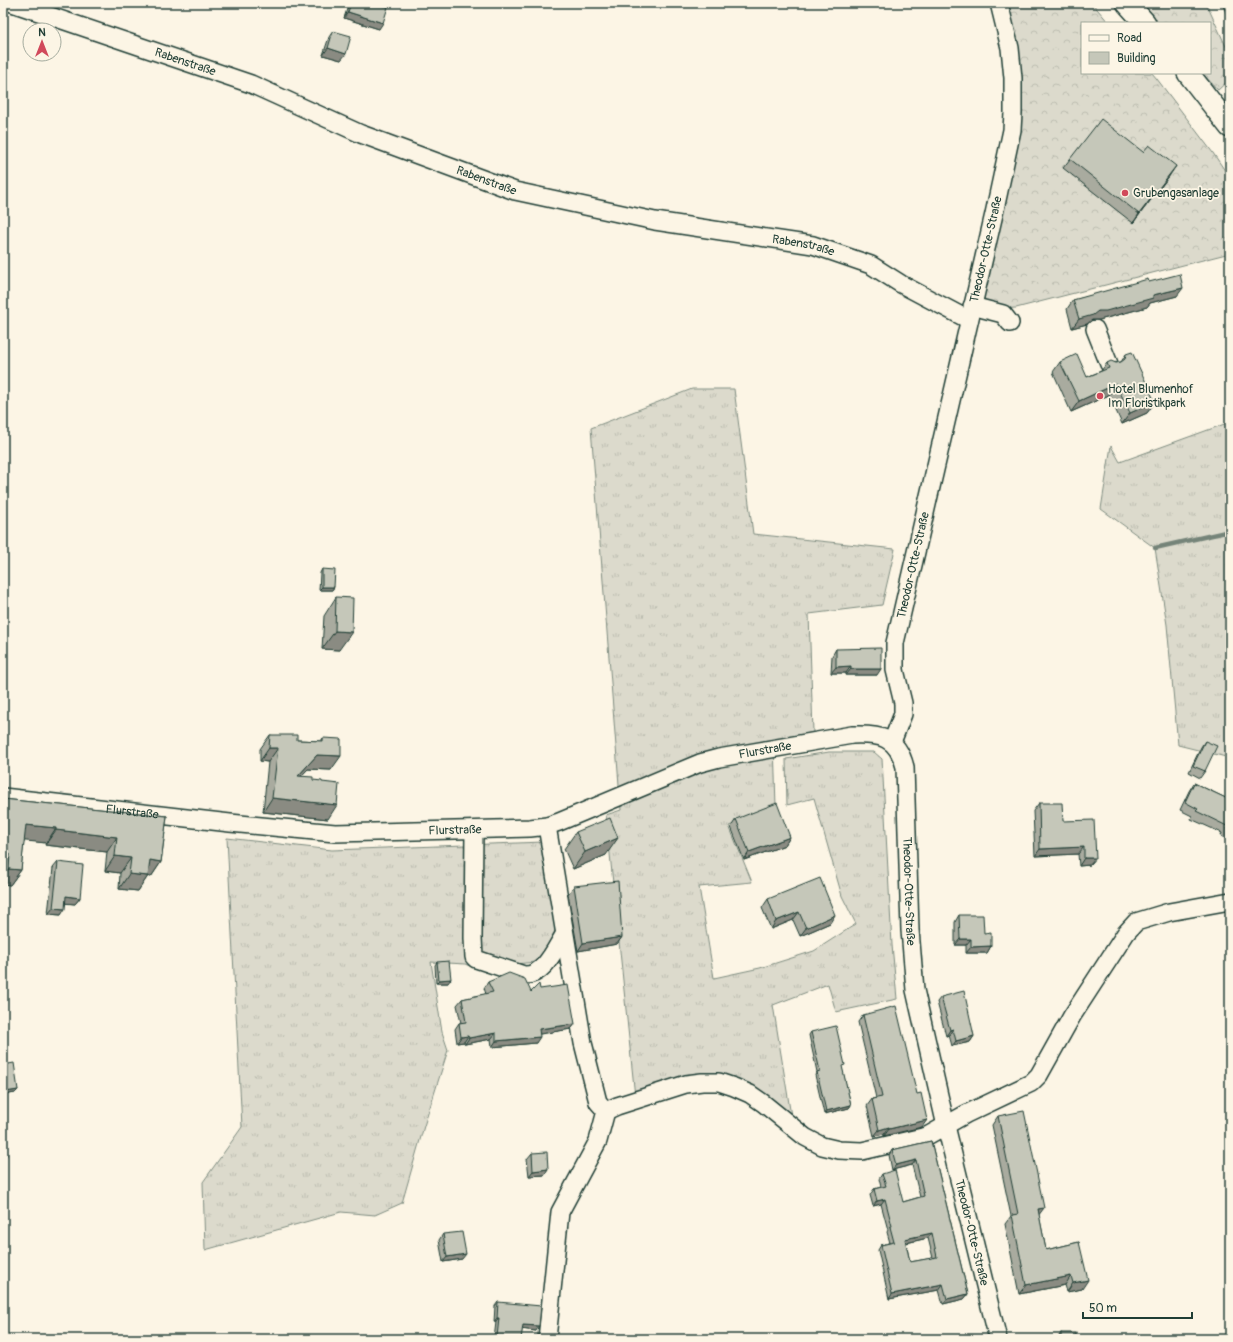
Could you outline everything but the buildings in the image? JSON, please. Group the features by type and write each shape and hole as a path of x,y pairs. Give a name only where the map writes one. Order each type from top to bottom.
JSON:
{"main road":[{"path":"1127,3 1144,22"},
{"path":"1189,74 1230,127"}],"street":[{"name":"Rabenstraße","path":"12,3 251,84 360,134 515,191 655,222 813,245 871,265 901,284 971,313 1003,314 1010,323"},
{"name":"Theodor-Otte-Straße","path":"998,1339 946,1126 915,990 910,930 905,766 902,756 892,742 903,714 903,704 894,670 895,643 1009,142 1013,113 1013,78 1010,48 999,3"},
{"path":"1095,329 1109,364"},
{"name":"Flurstraße","path":"3,797 230,823 335,833 474,830 547,826 700,763 719,758 852,735 870,735 881,737 892,742"},
{"path":"547,826 583,1043 598,1102 606,1111"},
{"path":"474,830 474,957 476,959 524,975 532,974 541,969 564,935"},
{"path":"606,1111 617,1106 686,1084 719,1082 734,1086 750,1094 805,1137 822,1146 839,1150 862,1151 928,1136 966,1114 1031,1083 1039,1075 1072,1016 1126,933 1136,922 1169,912 1230,901"},
{"path":"547,1339 560,1212 598,1141 606,1111"}],"green space":[{"path":"1003,3 1092,3 1108,22 1081,22 1081,74 1153,74 1157,79 1230,178 1230,253 1016,308 997,309 986,303 981,293 1010,163"},
{"path":"1140,3 1206,3 1230,55 1230,79 1218,90 1203,74 1211,74 1211,22 1157,22"},
{"path":"692,389 734,389 753,534 895,549 882,605 809,614 813,732 774,742 776,807 729,826 752,882 699,887 714,978 760,968 814,951 856,924 842,896 814,798 787,805 786,759 829,752 874,752 882,759 892,945 897,999 836,1012 828,984 773,1005 792,1122 738,1083 635,1097 606,815 621,810 591,428"},
{"path":"1230,422 1230,758 1178,745 1167,625 1155,548 1101,509 1111,446 1120,462"},
{"path":"227,838 332,850 544,842 562,966 556,960 474,968 465,964 431,962 442,1032 448,1050 402,1203 375,1215 341,1212 205,1250 203,1182 242,1127"}],"waterway":[{"path":"1155,548 1230,531"}],"tram line":[{"path":"1222,3 1230,22"}],"place":[{"name":"Grubengasanlage","path":"1125,193"},
{"name":"Hotel Blumenhof Im Floristikpark","path":"1100,396"}]}
